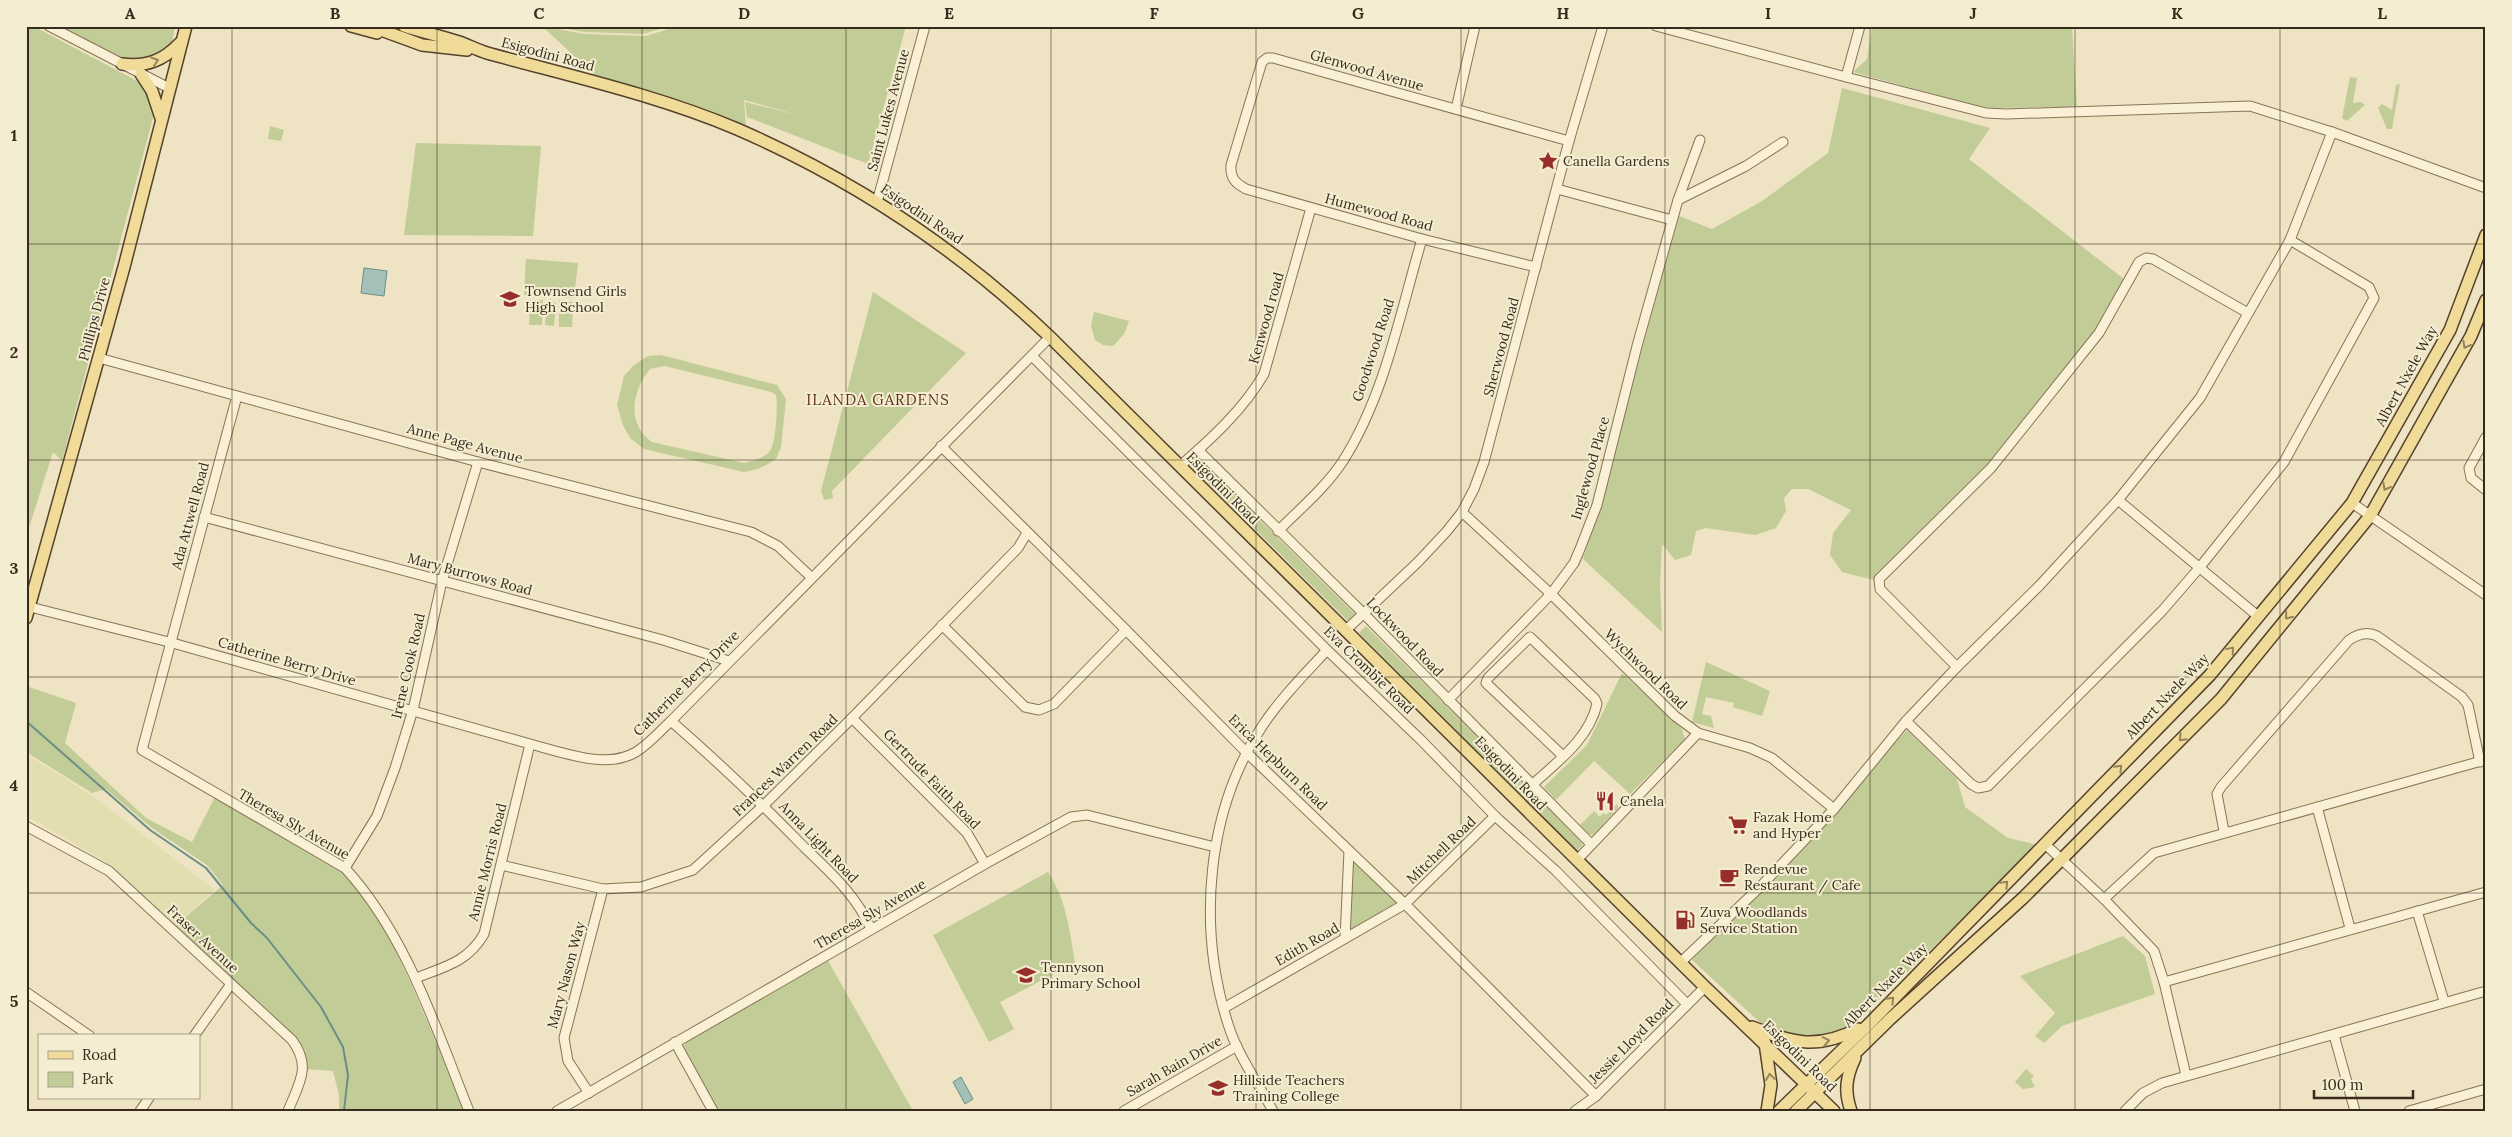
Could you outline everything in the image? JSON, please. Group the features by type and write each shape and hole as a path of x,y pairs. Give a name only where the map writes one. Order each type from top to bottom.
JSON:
{"main road":[{"name":"Phillips Drive","path":"28,612 99,358 186,26"},
{"path":"350,26 422,45"},
{"name":"Esigodini Road","path":"370,26 422,45 484,52"},
{"name":"Esigodini Road","path":"404,26 459,42 484,52 593,81 708,118 785,151 878,202 975,269 1050,337 1705,987 1834,1111"},
{"path":"122,64 140,65 157,61 170,54 181,42"},
{"path":"141,74 152,92 161,120"},
{"name":"Albert Nxele Way","path":"1779,1111 1869,1024 2210,675 2352,503 2450,330 2486,235"},
{"name":"Albert Nxele Way","path":"1796,1111 1890,1019 1986,934 2221,698 2370,516 2471,336 2486,300"},
{"path":"1746,1025 1789,1041 1811,1043 1841,1038 1869,1024"},
{"path":"1765,1043 1771,1085 1767,1111"},
{"path":"1851,1111 1846,1094 1846,1083 1857,1052"}],"street":[{"path":"49,26 169,88"},
{"name":"Saint Lukes Avenue","path":"878,202 925,26"},
{"path":"1456,109 1475,26"},
{"name":"Sherwood Road","path":"1346,630 1418,562 1462,512 1474,489 1484,462 1569,141 1602,26"},
{"path":"1656,26 1986,113 2006,114 2237,105 2263,109 2486,188"},
{"path":"1846,77 1860,26"},
{"name":"Glenwood Avenue","path":"1231,165 1262,62 1267,58 1273,58 1569,141"},
{"path":"1681,962 1759,888 1834,809 1906,721 1957,667 2040,585 2118,500 2200,398 2290,240 2332,132"},
{"name":"Inglewood Place","path":"1448,700 1551,594 1574,563 1597,505 1637,346 1672,220 1700,140"},
{"path":"1678,200 1746,166 1783,142"},
{"name":"Humewood Road","path":"1231,165 1231,176 1238,184 1311,208 1422,239 1536,267"},
{"path":"1557,189 1672,220"},
{"name":"Kenwood road","path":"1180,466 1253,393 1264,374 1311,208"},
{"name":"Goodwood Road","path":"1278,531 1333,474 1353,443 1378,388 1422,239"},
{"path":"1906,721 1971,784 1978,788 1988,786 2162,610 2200,568 2284,462 2373,303 2374,294 2369,287 2290,240"},
{"path":"1957,667 1880,589 1880,579 1991,468 2099,333 2139,262 2146,258 2153,259 2248,313"},
{"name":"Catherine Berry Drive","path":"28,612 169,642 530,744 580,756 618,760 638,750 671,720 1050,337"},
{"name":"Eva Crombie Road","path":"1032,356 1327,650 1421,740 1495,816 1556,871 1687,1004"},
{"name":"Anne Page Avenue","path":"99,358 478,462 751,532 778,546 811,577"},
{"name":"Ada Attwell Road","path":"169,642 237,396"},
{"path":"2486,437 2469,468 2471,478 2486,490"},
{"name":"Erica Hepburn Road","path":"941,446 1246,752 1405,904 1596,1096"},
{"name":"Lockwood Road","path":"1198,450 1364,614 1591,844"},
{"name":"Irene Cook Road","path":"345,868 377,816 386,797 413,710 442,581 478,462"},
{"path":"2118,500 2259,616"},
{"path":"2352,503 2486,595"},
{"name":"Wychwood Road","path":"1462,512 1551,594 1675,716 1698,733 1767,755 1834,809"},
{"name":"Mary Burrows Road","path":"204,517 663,640 729,661"},
{"name":"Frances Warren Road","path":"501,864 603,890 642,887 693,870 764,806 852,718 1018,548 1027,533"},
{"path":"942,625 1025,707 1040,710 1054,704 1126,630"},
{"path":"2104,899 2151,854 2224,831 2483,761 2468,705 2462,697 2377,636 2361,634 2348,640 2221,787 2217,794 2224,831"},
{"path":"1532,785 1563,756 1583,736 1597,704 1595,698 1530,637 1486,684 1563,756"},
{"name":"Theresa Sly Avenue","path":"169,642 142,744 142,752 345,868 367,892 393,932 416,978 469,1111"},
{"path":"1273,1111 1237,1046 1224,1008 1213,958 1211,916 1214,847 1230,789 1246,752 1281,700 1327,650"},
{"name":"Gertrude Faith Road","path":"852,718 967,833 985,864"},
{"name":"Anna Light Road","path":"671,720 764,806 841,884 861,907 871,929"},
{"path":"1577,860 1698,733"},
{"name":"Annie Morris Road","path":"416,978 453,964 474,949 484,934 530,744"},
{"path":"2317,807 2350,928"},
{"name":"Theresa Sly Avenue","path":"556,1111 985,864 1072,817 1080,815 1214,847"},
{"name":"Mitchell Road","path":"1405,904 1495,816"},
{"name":"Fraser Avenue","path":"26,826 109,871 292,1040 301,1052 304,1063 302,1074 288,1111"},
{"path":"2045,844 2104,899 2154,951 2164,982 2186,1075"},
{"path":"1345,938 1350,851"},
{"name":"Mary Nason Way","path":"589,1093 568,1061 564,1038 603,890"},
{"path":"2164,982 2350,928 2486,892"},
{"name":"Edith Road","path":"1224,1008 1405,904"},
{"path":"2417,911 2444,1002"},
{"path":"195,1034 231,984"},
{"name":"Jessie Lloyd Road","path":"1575,1111 1596,1096 1705,987"},
{"path":"2125,1111 2152,1088 2186,1075 2486,991"},
{"path":"26,992 87,1034"},
{"path":"2334,1034 2354,1111"},
{"path":"675,1042 712,1111"},
{"name":"Sarah Bain Drive","path":"1124,1111 1237,1046"},
{"path":"2409,1111 2486,1090"},
{"path":"140,1111 148,1100"}],"shaded area":[{"path":"26,754 91,795 215,890 174,926 105,861 26,816"}],"green space":[{"path":"26,26 33,26 137,81 148,94 154,114 62,461 53,452 26,537"},
{"path":"58,26 175,26 172,43 152,59 117,58"},
{"path":"542,26 584,34 646,36 678,26 906,26 868,164 747,117 745,102 798,115 744,100 746,128 600,80"},
{"path":"551,26 671,26 643,34 584,32"},
{"path":"1872,26 2072,26 2077,107 1985,108 1853,72 1867,59"},
{"path":"2350,77 2357,78 2353,103 2361,102 2365,105 2347,121 2342,118"},
{"path":"2400,84 2392,129 2387,129 2378,108 2382,104 2392,110 2396,85"},
{"path":"1842,88 1990,128 1969,159 2124,279 2095,331 1986,465 1876,574 1874,580 1842,572 1830,555 1833,533 1851,510 1808,489 1792,489 1784,498 1786,511 1776,528 1755,535 1706,528 1696,531 1691,555 1675,560 1662,544 1660,584 1662,632 1583,559 1679,216 1712,229 1762,201 1828,153"},
{"path":"270,126 284,130 281,141 268,139"},
{"path":"416,143 541,146 533,236 404,235"},
{"path":"526,259 578,263 574,298 524,295"},
{"path":"873,292 966,353 832,491 833,498 824,500 821,491"},
{"path":"530,300 543,300 542,325 529,325"},
{"path":"559,301 573,302 572,327 559,327"},
{"path":"547,302 556,303 554,326 545,325"},
{"path":"1094,312 1129,321 1124,334 1113,346 1103,345 1095,340 1091,326"},
{"path":"661,355 777,385 786,399 781,447 776,459 758,469 744,472 644,449 630,438 623,425 617,405 624,376 634,365 648,356","holes":["665,366 771,392 776,395 777,407 772,447 765,456 744,463 652,442 644,435 635,417 636,397 644,378 650,369"]},
{"path":"1199,460 1355,614 1348,621 1192,467"},
{"path":"1366,626 1584,843 1577,851 1359,633"},
{"path":"1706,662 1770,691 1762,716 1733,707 1734,703 1706,697 1702,714 1711,716 1714,728 1692,722"},
{"path":"1622,673 1682,729 1685,739 1630,794 1594,761 1556,800 1544,787 1587,745"},
{"path":"26,686 76,703 65,743 146,818 192,842 215,797 342,870 362,895 387,933 410,981 465,1111 339,1111 339,1095 333,1071 305,1069 302,1051 173,928 223,885 207,865 152,828 106,789 92,793 26,752"},
{"path":"1907,730 1957,779 1965,807 2008,838 2038,845 1850,1028 1831,1037 1809,1039 1766,1028 1692,960"},
{"path":"1617,804 1618,808 1593,835 1584,833 1572,821 1574,819 1580,825 1594,811 1600,817 1603,813 1606,815"},
{"path":"1351,856 1402,903 1347,935"},
{"path":"1048,872 1063,904 1075,963 1000,1002 1014,1029 989,1042 933,935"},
{"path":"2123,936 2145,956 2155,994 2062,1026 2044,1043 2035,1036 2055,1013 2020,976"},
{"path":"827,959 913,1111 714,1111 681,1052 687,1040"},
{"path":"2026,1069 2034,1076 2031,1079 2035,1087 2023,1089 2015,1082"}],"water":[{"path":"364,268 387,271 384,296 361,293"},
{"path":"961,1077 973,1099 965,1104 953,1082"}],"waterway":[{"path":"26,721 150,830 206,868 251,923 267,938 321,1007 343,1047 348,1075 344,1111"}],"place":[{"name":"Canella Gardens","path":"1548,161"},
{"name":"Townsend Girls High School","path":"510,299"},
{"name":"Canela","path":"1605,801"},
{"name":"Fazak Home and Hyper","path":"1738,825"},
{"name":"Rendevue Restaurant / Cafe","path":"1729,877"},
{"name":"Zuva Woodlands Service Station","path":"1685,920"},
{"name":"Tennyson Primary School","path":"1026,975"},
{"name":"Hillside Teachers Training College","path":"1218,1088"}],"district":[{"name":"ILANDA GARDENS","path":"878,399"}]}
